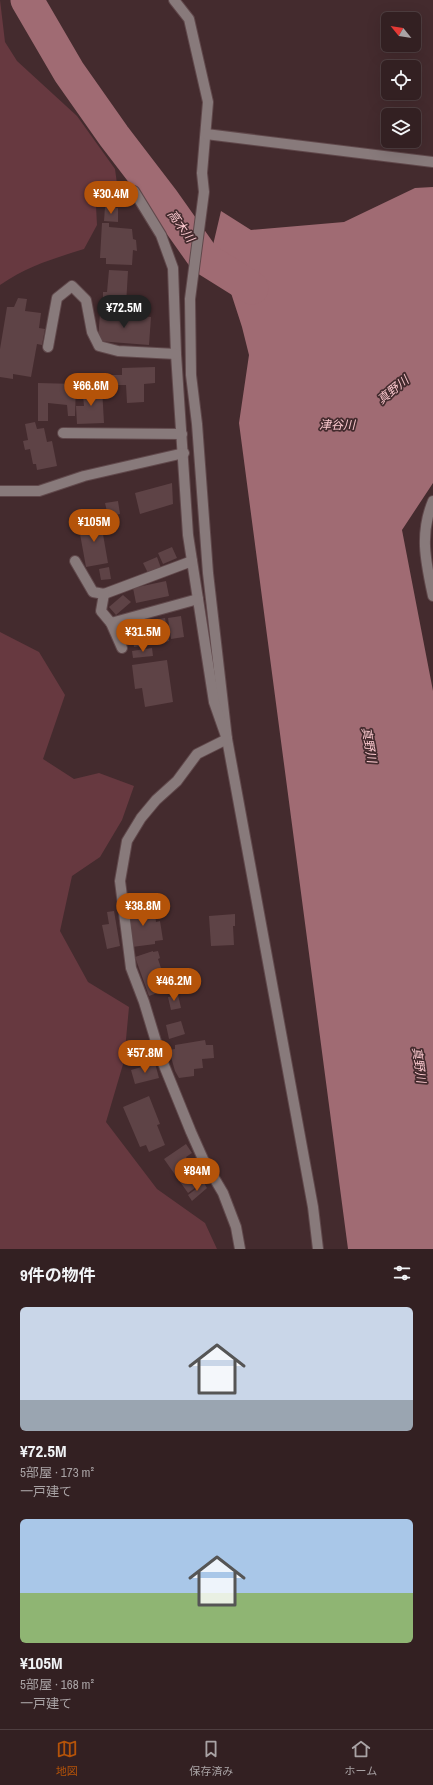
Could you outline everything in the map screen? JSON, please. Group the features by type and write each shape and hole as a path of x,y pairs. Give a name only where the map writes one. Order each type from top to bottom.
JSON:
{"street":[{"path":"174,0 189,19 208,102 202,173 204,192 190,299 191,375 197,424 208,573 227,739 313,1207 318,1249"},
{"path":"206,134 433,162"},
{"path":"134,191 161,235 173,268 176,354 184,453 188,535 214,702 227,739"},
{"path":"48,347 57,298 72,286 86,300 92,332 99,346 118,351 176,354"},
{"path":"63,433 182,434"},
{"path":"0,491 39,491 84,476 184,453"},
{"path":"433,501 425,522 425,558 433,596"},
{"path":"75,561 93,592 104,594 192,561"},
{"path":"104,594 101,611 111,623 122,648"},
{"path":"111,623 198,599"},
{"path":"227,739 197,754 177,781 156,800 141,818 127,841 120,881 126,944 131,968 144,1002 161,1058 203,1159 223,1193 236,1227 240,1249"}],"shaded area":[{"path":"0,0 5,42 17,61 77,116 115,169 118,191 96,206 97,225 84,249 30,268 0,285"},
{"path":"0,632 39,652 65,695 43,759 74,779 99,773 134,786 122,820 100,857 72,876 60,931 88,982 129,1007 124,1061 106,1122 157,1189 205,1223 217,1249 0,1249"}],"water":[{"name":"津谷川","path":"433,187 433,483 402,530 433,691 433,1249 348,1249 239,423 249,355 231,293 210,258 221,211 251,230 344,222 415,188"}],"building":[{"path":"105,207 118,208 118,222 104,221"},
{"path":"102,223 109,223 109,227 132,229 133,239 136,240 137,251 133,250 132,265 106,264 106,258 100,258"},
{"path":"109,270 128,271 126,305 103,304 103,292 107,292"},
{"path":"18,298 27,299 25,311 41,313 39,328 45,329 42,345 37,344 31,377 13,374 13,379 0,377 0,349 7,307 14,307"},
{"path":"100,313 151,317 149,345 98,341"},
{"path":"155,367 155,383 144,384 144,402 127,403 126,385 109,385 108,375 122,375 122,368"},
{"path":"38,383 76,384 75,416 68,416 67,405 48,403 48,421 38,421"},
{"path":"82,384 89,384 89,389 102,388 104,423 77,424 76,406 84,406"},
{"path":"35,422 37,429 44,428 47,442 52,441 57,466 37,470 36,464 33,464 30,449 25,450 23,441 28,440 25,424"},
{"path":"172,483 173,504 140,514 135,493"},
{"path":"118,501 120,514 108,516 105,503"},
{"path":"100,517 108,563 86,567 80,534 86,533 83,520"},
{"path":"172,547 177,558 163,564 158,553"},
{"path":"157,557 161,568 148,573 143,563"},
{"path":"109,567 111,579 101,580 99,569"},
{"path":"166,581 169,596 136,603 133,588"},
{"path":"123,595 131,602 116,615 109,607"},
{"path":"181,616 184,637 171,639 168,618"},
{"path":"165,618 169,641 134,647 133,639 124,640 123,630 132,629 131,624"},
{"path":"152,648 153,656 133,658 132,651"},
{"path":"167,660 173,702 145,707 142,688 135,689 132,665"},
{"path":"148,906 149,914 155,913 156,922 160,921 163,940 155,941 155,944 132,947 126,909"},
{"path":"114,911 120,946 107,949 102,925 109,924 107,912"},
{"path":"235,914 235,926 233,926 234,945 211,946 209,916"},
{"path":"153,951 158,951 160,958 158,959 168,989 149,996 135,957"},
{"path":"178,995 181,1008 171,1010 168,997"},
{"path":"181,1021 185,1034 169,1039 166,1025"},
{"path":"205,1040 206,1045 213,1045 214,1058 202,1059 203,1068 194,1069 194,1076 179,1078 175,1071 169,1050 175,1049 175,1045"},
{"path":"155,1063 159,1078 135,1084 131,1070"},
{"path":"149,1096 160,1124 157,1125 165,1145 149,1152 146,1145 140,1147 123,1107"},
{"path":"186,1144 192,1153 186,1157 188,1160 192,1158 198,1166 194,1169 196,1171 199,1168 207,1179 188,1193 164,1159"},
{"path":"204,1183 207,1188 192,1201 188,1195"}],"waterway":[{"name":"高木川","path":"27,0 69,72 204,258 252,288"}],"water label":[{"name":"真野川","path":"393,390"},
{"name":"真野川","path":"369,745"},
{"name":"真野川","path":"419,1065"}]}
